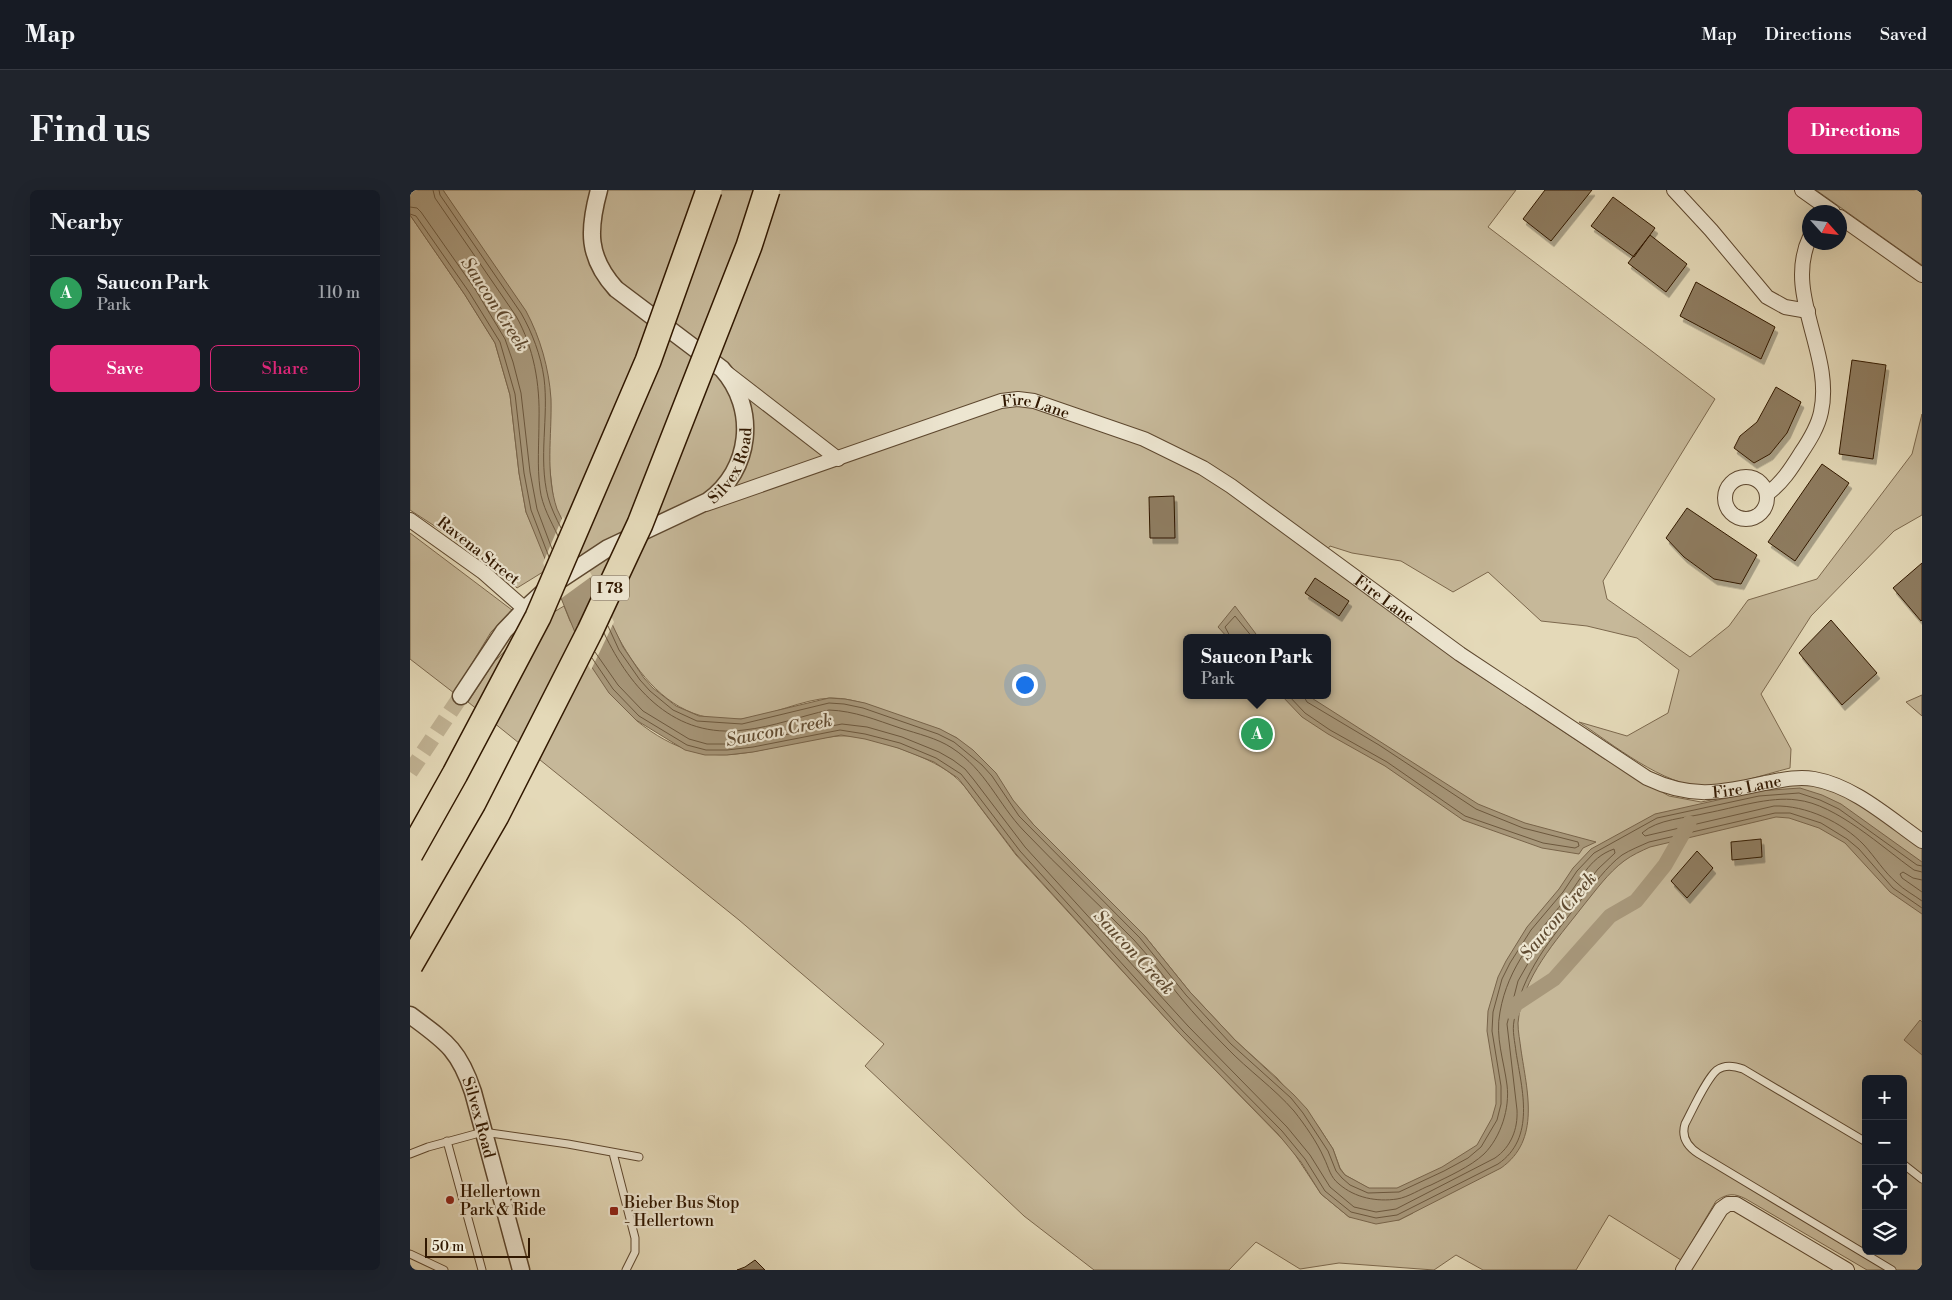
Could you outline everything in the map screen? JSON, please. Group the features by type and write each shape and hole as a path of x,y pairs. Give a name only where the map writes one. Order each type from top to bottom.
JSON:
{"highway":[{"path":"410,854 455,774 538,617 648,361 709,190"},
{"name":"I 78","path":"410,965 496,816 590,631 640,524 749,246 767,190"}],"street":[{"name":"Silvex Road","path":"524,609 549,587 594,556 648,529 699,507 717,495 725,487 740,460 746,442 745,420 738,394 722,369 626,297 606,278 595,256 591,235 594,208 599,190"},
{"path":"1674,190 1711,230 1767,297 1785,307 1808,311"},
{"path":"1802,190 1821,205"},
{"path":"1847,222 1922,275"},
{"path":"1767,494 1776,488 1786,475 1811,437 1821,414 1823,380 1803,292 1801,267 1806,250"},
{"path":"722,369 838,459"},
{"name":"Fire Lane","path":"699,507 1001,401 1018,399 1034,401 1107,425 1163,448 1203,468 1231,486 1460,654 1647,778 1671,788 1701,793 1733,790 1781,780 1813,778 1829,782 1859,797 1922,841"},
{"name":"Ravena Street","path":"410,520 483,572 524,609"},
{"path":"461,696 494,645 524,609"},
{"name":"Silvex Road","path":"410,1015 441,1038 460,1059 473,1092 521,1270"},
{"path":"1684,1270 1720,1209 1728,1204 1736,1204 1847,1270"}],"lane":[{"path":"1862,1140 1734,1066 1723,1067 1713,1075 1685,1124 1683,1131 1687,1143 1699,1154 1892,1270"},
{"path":"410,1154 447,1141 483,1132 543,1140 639,1157"},
{"path":"447,1141 482,1270"},
{"path":"613,1153 636,1238 635,1252 626,1270"},
{"path":"1904,1165 1922,1179"},
{"path":"410,1254 444,1270"}],"shaded area":[{"path":"443,190 1516,190 1488,227 1715,399 1603,581 1607,599 1690,657 1729,626 1748,600 1817,579 1912,454 1922,414 1922,515 1894,531 1811,616 1761,694 1791,749 1790,768 1747,780 1715,786 1704,786 1673,779 1656,772 1622,752 1579,722 1627,736 1668,713 1679,670 1637,638 1587,626 1541,621 1488,572 1453,592 1401,561 1352,553 1330,546 1321,558 1456,660 1603,758 1669,796 1701,802 1795,784 1810,785 1852,800 1922,848 1922,1270 1867,1270 1746,1199 1731,1195 1724,1196 1716,1201 1681,1260 1609,1215 1576,1270 1483,1270 1456,1255 1434,1270 1339,1263 1300,1269 1256,1242 1229,1270 1094,1270 1024,1216 865,1066 884,1044 739,920 468,702 494,662 527,628 564,606 570,621 634,718 664,739 689,750 713,754 736,754 810,740 848,736 867,738 895,747 912,753 948,771 965,787 1016,855 1180,1034 1290,1147 1321,1194 1349,1217 1399,1220 1413,1213 1345,1175 1340,1168 1333,1149 1318,1126 1277,1078 1235,1040 1190,992 1144,935 1033,824 957,738 868,705 841,698 809,701 764,715 742,719 708,718 680,707 656,689 635,665 618,638 577,551 517,588 490,562 410,510 410,215 465,295 495,343 510,395 519,473 526,512 538,539 553,496 549,444 469,230"},
{"path":"1816,190 1922,190 1922,265 1847,212 1847,205 1837,205"},
{"path":"410,533 512,610 491,632 454,693 410,659"},
{"path":"1922,695 1922,716 1906,702"}],"water":[{"name":"Saucon Creek","path":"410,190 443,190 531,321 540,342 550,387 550,468 553,495 557,509 623,647 653,688 676,706 699,716 741,719 829,698 845,699 865,703 940,729 957,738 973,750 996,773 1013,800 1033,824 1144,935 1190,992 1235,1040 1307,1109 1333,1149 1340,1169 1345,1175 1369,1188 1397,1188 1442,1167 1477,1145 1492,1118 1496,1104 1496,1086 1487,1031 1488,1011 1498,977 1506,961 1527,927 1559,889 1573,868 1591,849 1655,814 1758,791 1800,788 1822,795 1841,804 1922,862 1922,914 1890,892 1845,843 1819,828 1789,818 1776,817 1650,847 1637,853 1618,866 1597,888 1542,960 1526,990 1518,1023 1528,1098 1528,1114 1522,1144 1514,1157 1501,1168 1399,1220 1376,1224 1349,1217 1321,1194 1301,1162 1278,1134 1180,1034 1016,854 958,778 934,762 898,748 841,735 753,752 705,755 685,750 636,720 609,693 585,657 526,512 519,473 510,395 495,343 465,295 410,215"},
{"path":"1235,606 1256,634 1224,634 1218,627"},
{"path":"1285,699 1313,699 1478,804 1525,823 1596,842 1583,848 1579,854 1542,848 1463,820 1385,766 1302,717"},
{"path":"1920,1020 1922,1022 1922,1055 1904,1040"}],"pier":[{"path":"563,516 592,576 559,600 543,563"},
{"path":"597,586 614,622 591,670 583,658 574,636"}],"building":[{"path":"1545,190 1592,190 1551,241 1523,219"},
{"path":"1613,197 1655,228 1634,257 1591,226"},
{"path":"1650,235 1687,264 1666,292 1628,263"},
{"path":"1696,282 1775,327 1761,359 1680,316"},
{"path":"1852,360 1886,365 1873,459 1839,454"},
{"path":"1776,387 1801,402 1787,433 1770,454 1754,463 1734,448 1740,436 1757,422"},
{"path":"1822,464 1849,483 1795,561 1768,542"},
{"path":"1174,496 1175,538 1150,538 1149,497"},
{"path":"1687,508 1757,555 1741,584 1714,579 1684,557 1666,538"},
{"path":"1922,563 1922,620 1921,621 1893,588"},
{"path":"1315,578 1349,601 1339,616 1305,593"},
{"path":"1831,620 1877,673 1842,705 1799,653"},
{"path":"1761,839 1762,857 1732,860 1731,842"},
{"path":"1697,851 1713,868 1687,898 1671,881"},
{"path":"755,1260 765,1270 737,1270 745,1267"}],"waterway":[{"path":"1512,1012 1516,1004 1554,979 1610,916 1636,901 1665,865 1689,823"}],"tunnel":[{"path":"410,772 461,696"}],"place":[{"name":"Saucon Park","path":"1257,734"},
{"name":"Hellertown Park & Ride","path":"450,1200"},
{"name":"Bieber Bus Stop - Hellertown","path":"614,1211"}]}
